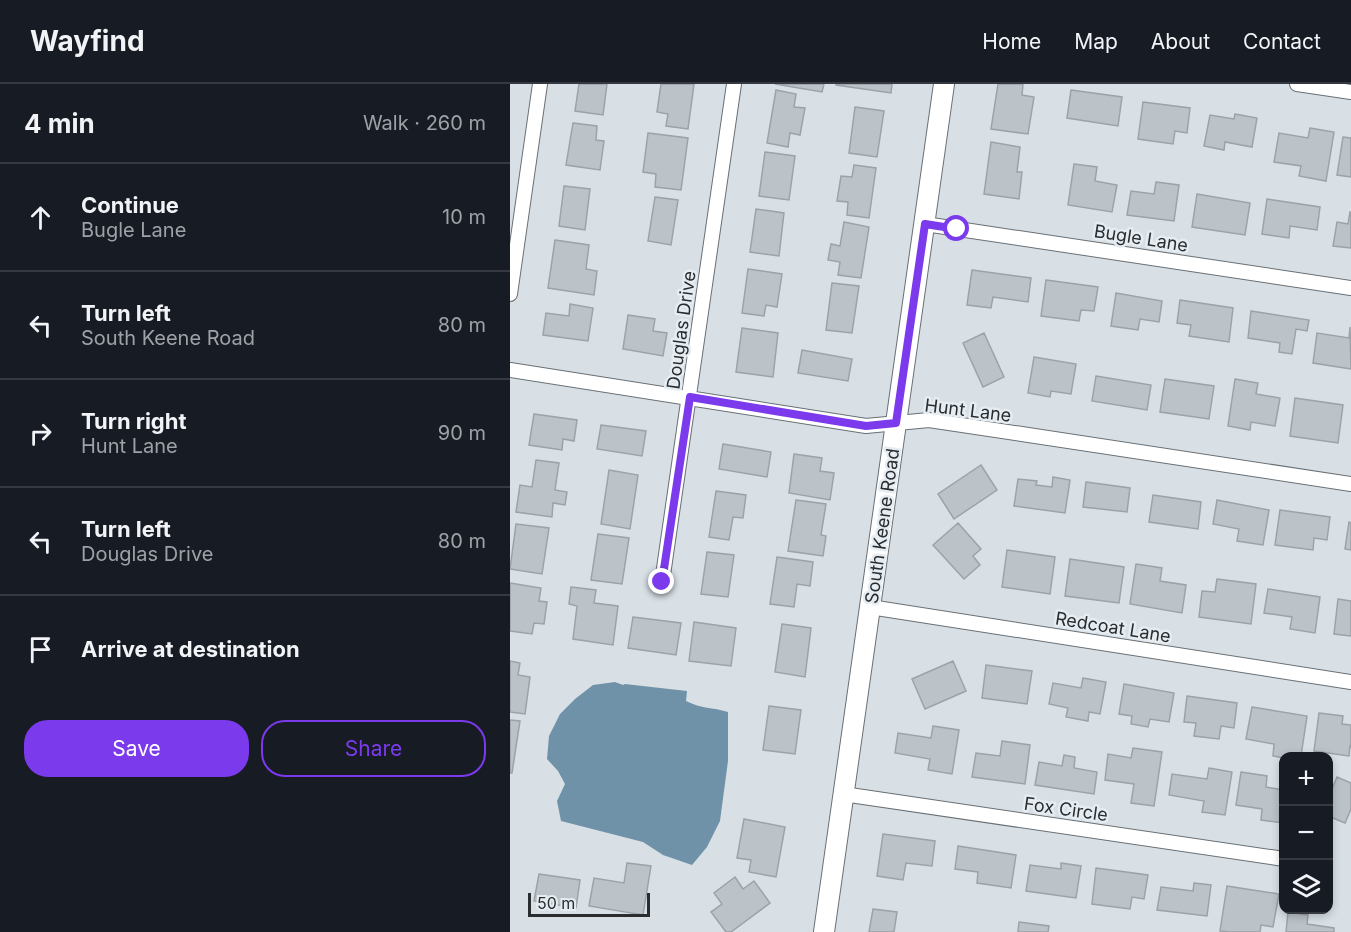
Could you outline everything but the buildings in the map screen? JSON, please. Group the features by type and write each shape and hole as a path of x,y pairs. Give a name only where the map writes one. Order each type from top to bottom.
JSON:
{"main road":[{"name":"South Keene Road","path":"824,932 945,84"}],"street":[{"path":"510,294 540,84"},
{"name":"Douglas Drive","path":"662,582 734,84"},
{"path":"1297,84 1351,92"},
{"name":"Bugle Lane","path":"925,224 1351,288"},
{"name":"Hunt Lane","path":"510,370 866,426 929,420 1351,484"},
{"name":"Redcoat Lane","path":"870,607 1351,682"},
{"name":"Fox Circle","path":"843,794 1279,857"}],"water":[{"path":"615,682 623,685 687,691 686,701 728,712 728,761 720,821 707,847 692,865 663,855 643,842 561,821 557,801 565,784 558,771 547,759 549,736 560,714 575,699 593,685"}],"route":[{"path":"662,582 690,397 866,426 896,423 925,224 957,229"}]}
